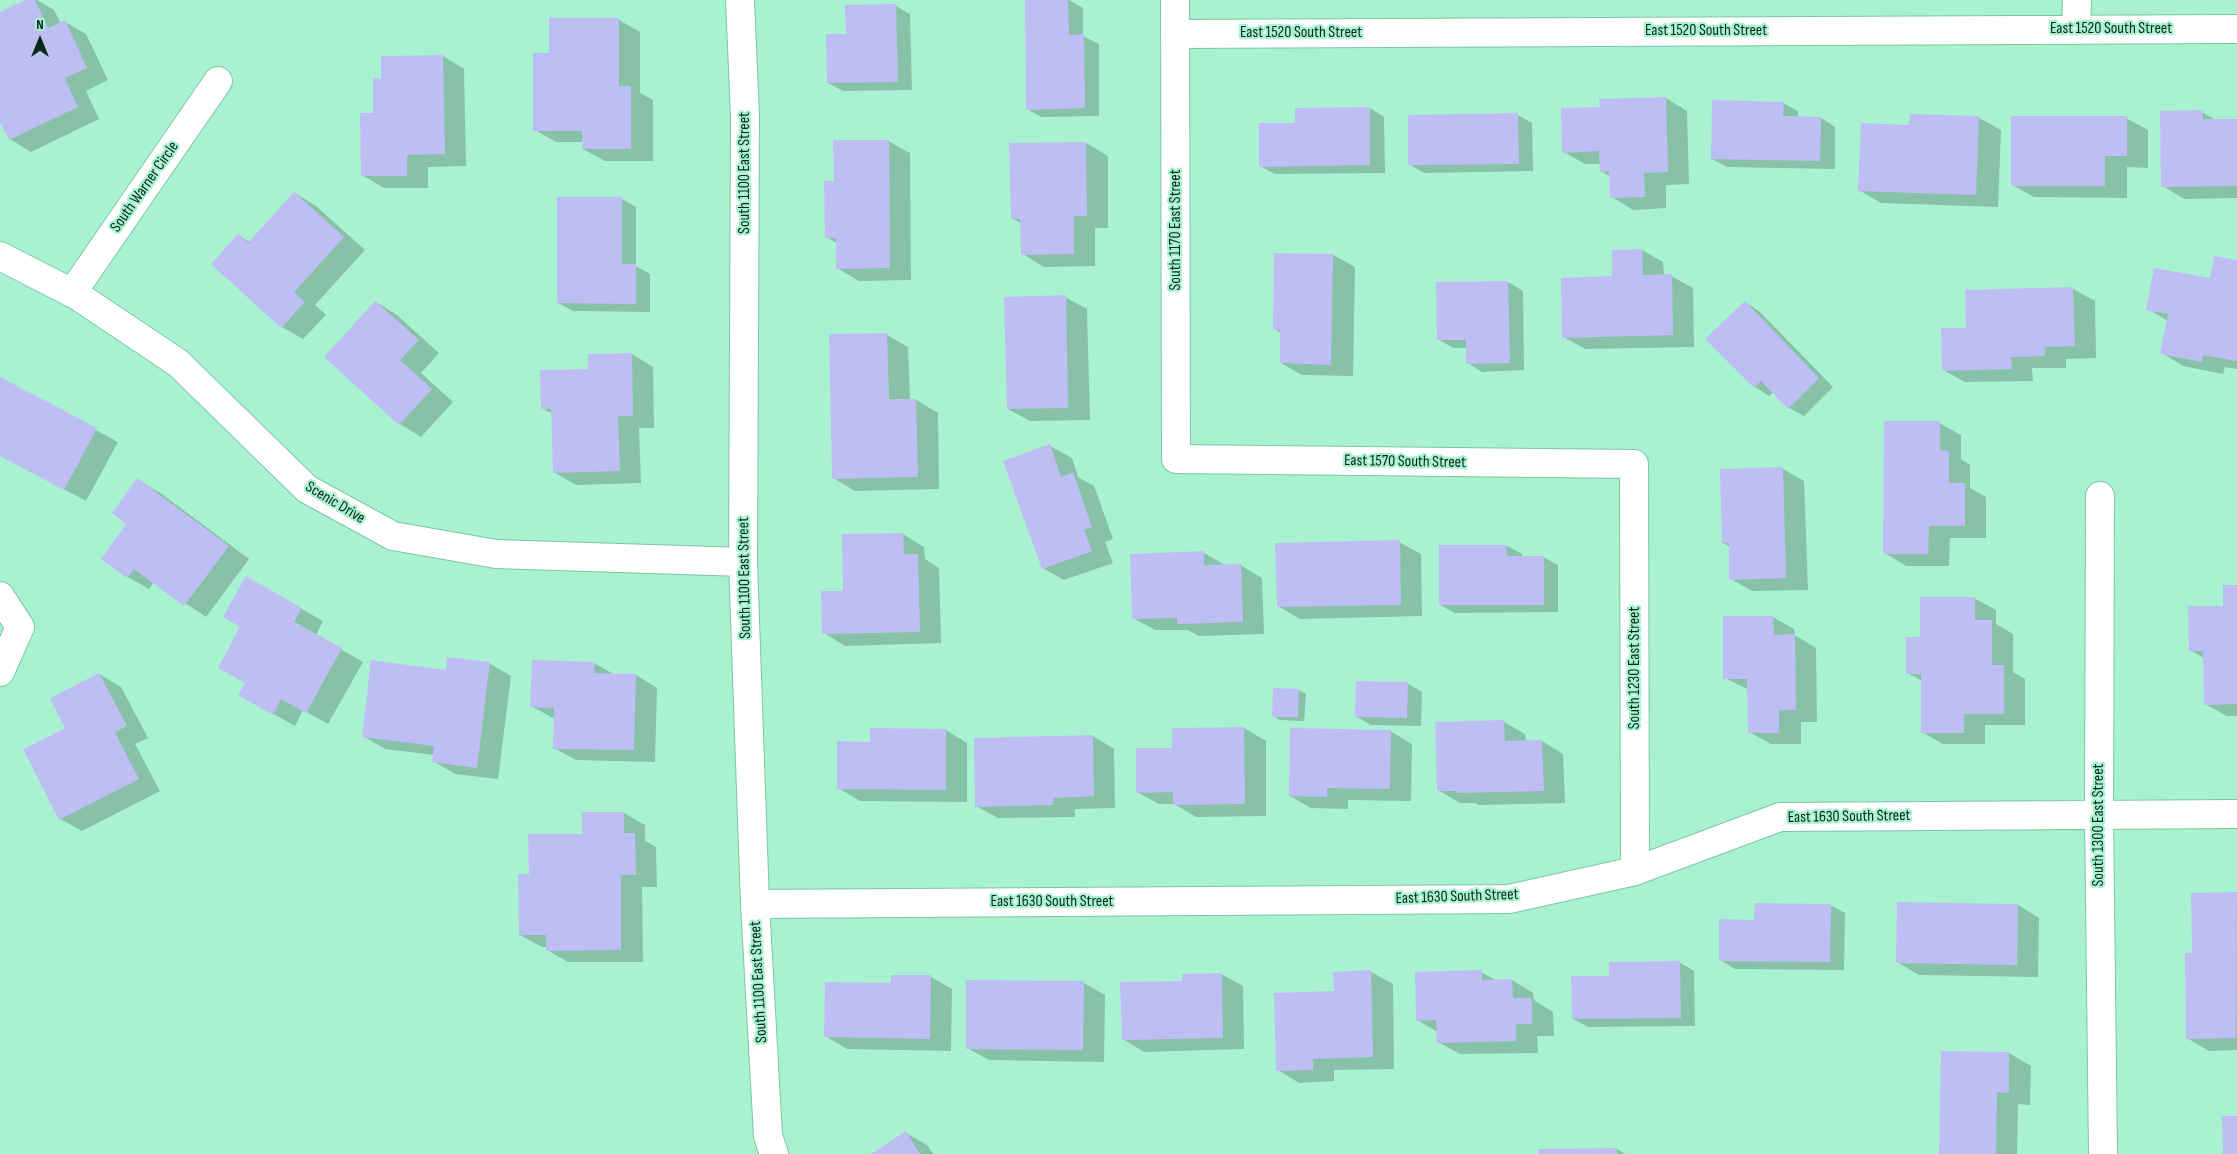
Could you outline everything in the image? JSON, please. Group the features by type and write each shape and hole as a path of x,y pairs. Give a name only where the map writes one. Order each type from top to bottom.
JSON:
{"street":[{"name":"South 1100 East Street","path":"740,0 745,116 743,562 755,904 768,1136 774,1154"},
{"name":"South 1170 East Street","path":"1175,0 1176,460"},
{"path":"2076,0 2076,29"},
{"name":"East 1520 South Street","path":"1175,34 2237,29"},
{"name":"South Warner Circle","path":"72,293 218,82"},
{"name":"Scenic Drive","path":"0,256 72,293 178,363 307,490 393,536 496,554 743,562"},
{"name":"East 1570 South Street","path":"1176,460 1634,464"},
{"name":"South 1230 East Street","path":"1634,464 1635,871"},
{"name":"South 1300 East Street","path":"2100,496 2099,814 2102,1154"},
{"path":"0,596 20,627 0,672"},
{"name":"East 1630 South Street","path":"755,904 1509,899 1635,871 1780,817 2237,814"}],"building":[{"path":"25,0 35,0 48,28 65,20 87,68 65,78 78,107 9,140 0,122 0,12"},
{"path":"1025,0 1068,0 1069,35 1084,34 1085,108 1026,110"},
{"path":"896,4 898,82 827,83 826,34 846,34 845,5"},
{"path":"549,18 619,18 619,86 631,86 631,149 582,149 582,131 533,131 533,53 549,53"},
{"path":"443,55 445,154 407,155 407,176 361,176 360,113 373,113 373,78 381,78 381,56"},
{"path":"1666,97 1668,172 1644,173 1645,197 1610,198 1609,171 1600,172 1599,151 1562,153 1561,108 1600,107 1599,99"},
{"path":"1712,100 1784,102 1783,116 1821,117 1820,161 1711,159"},
{"path":"1370,107 1370,165 1259,167 1259,123 1295,123 1295,108"},
{"path":"2203,110 2203,119 2237,119 2237,186 2161,187 2160,111"},
{"path":"1518,113 1519,164 1408,165 1408,115"},
{"path":"1910,114 1979,116 1976,195 1858,191 1861,123 1909,125"},
{"path":"2011,116 2127,116 2127,156 2105,156 2105,186 2011,186"},
{"path":"833,140 889,140 890,268 836,269 836,238 825,238 824,181 834,181"},
{"path":"1086,142 1087,216 1074,216 1074,254 1021,255 1020,219 1011,219 1009,143"},
{"path":"294,192 344,237 294,292 305,302 281,328 211,264 238,234 248,243"},
{"path":"557,197 622,197 622,264 636,264 636,304 557,303"},
{"path":"1642,249 1643,275 1672,274 1673,335 1562,338 1561,278 1612,276 1612,250"},
{"path":"1274,253 1333,254 1331,365 1280,363 1280,330 1273,330"},
{"path":"2214,256 2237,260 2237,361 2203,355 2202,362 2160,354 2168,314 2146,310 2154,268 2210,278"},
{"path":"1508,281 1510,363 1466,364 1466,340 1437,340 1436,282"},
{"path":"2073,287 2075,346 2045,347 2045,356 2011,357 2012,369 1942,371 1941,328 1966,328 1965,290"},
{"path":"1066,295 1068,408 1007,409 1004,297"},
{"path":"375,301 419,340 400,360 432,389 399,425 324,357"},
{"path":"1745,301 1819,378 1788,409 1761,381 1754,388 1705,339"},
{"path":"887,333 889,399 916,399 918,477 832,479 829,334"},
{"path":"632,353 633,416 618,416 620,471 553,473 551,409 541,409 540,370 588,369 588,354"},
{"path":"0,377 97,428 64,490 0,456"},
{"path":"1884,421 1940,421 1940,450 1949,451 1949,483 1965,483 1965,526 1929,526 1928,554 1883,554"},
{"path":"1050,444 1061,477 1073,472 1092,527 1084,530 1092,551 1042,569 1003,461"},
{"path":"1783,467 1786,578 1729,580 1729,543 1722,543 1720,469"},
{"path":"137,478 229,546 184,606 134,569 127,578 101,559 126,524 112,513"},
{"path":"903,533 904,554 918,554 920,632 822,634 821,591 843,591 842,534"},
{"path":"1400,540 1401,605 1277,607 1275,543"},
{"path":"1439,545 1507,545 1507,556 1544,556 1544,605 1439,605"},
{"path":"1204,551 1204,565 1241,564 1243,622 1177,624 1177,618 1132,619 1130,554"},
{"path":"246,576 302,608 294,622 342,648 306,713 281,699 273,715 238,695 245,683 218,668 240,627 223,617"},
{"path":"2223,585 2237,585 2237,704 2204,705 2203,651 2189,651 2188,606 2223,606"},
{"path":"1920,597 1975,597 1975,620 1992,620 1992,665 2004,665 2004,714 1964,714 1964,733 1921,733 1921,674 1906,674 1906,637 1920,637"},
{"path":"1723,616 1773,616 1774,635 1795,634 1796,710 1779,710 1779,733 1748,733 1747,679 1723,679"},
{"path":"447,657 490,662 477,768 432,762 434,746 362,737 371,660 446,670"},
{"path":"532,660 595,662 594,673 636,674 634,750 553,749 554,708 530,707"},
{"path":"99,673 127,726 115,732 139,779 59,820 23,749 65,728 50,698"},
{"path":"1356,681 1408,682 1407,718 1355,717"},
{"path":"1273,688 1299,689 1298,717 1272,717"},
{"path":"1504,720 1505,741 1542,740 1544,791 1457,793 1457,791 1437,791 1435,722"},
{"path":"1244,727 1245,804 1173,805 1173,792 1136,793 1136,748 1172,748 1172,728"},
{"path":"870,728 946,729 946,790 837,789 837,741 870,742"},
{"path":"1290,728 1391,730 1390,789 1327,788 1327,797 1289,796"},
{"path":"1093,735 1094,796 1053,798 1053,805 975,807 974,738"},
{"path":"582,812 624,812 624,833 635,833 636,875 621,875 621,950 546,951 546,935 519,935 518,874 529,874 528,834 582,834"},
{"path":"2237,892 2236,1038 2186,1039 2185,953 2192,953 2191,893"},
{"path":"1897,902 2018,904 2017,965 1896,963"},
{"path":"1755,903 1831,904 1830,962 1719,961 1719,919 1754,920"},
{"path":"1680,961 1681,1018 1572,1019 1571,976 1609,976 1609,962"},
{"path":"1371,970 1373,1057 1313,1059 1313,1070 1276,1071 1274,993 1334,991 1333,972"},
{"path":"1482,970 1482,980 1512,979 1513,998 1532,998 1532,1024 1516,1024 1516,1041 1437,1043 1436,1020 1416,1021 1415,972"},
{"path":"1222,973 1223,1038 1122,1040 1120,982 1182,981 1182,974"},
{"path":"891,975 931,975 930,1039 824,1037 825,982 891,983"},
{"path":"966,980 1084,981 1083,1050 966,1049"},
{"path":"1941,1051 2009,1052 2009,1093 1997,1092 1996,1154 1939,1154"},
{"path":"2222,1116 2237,1116 2237,1154 2223,1154"},
{"path":"906,1131 920,1154 871,1154"},
{"path":"1617,1148 1618,1154 1539,1154 1538,1149"}]}
